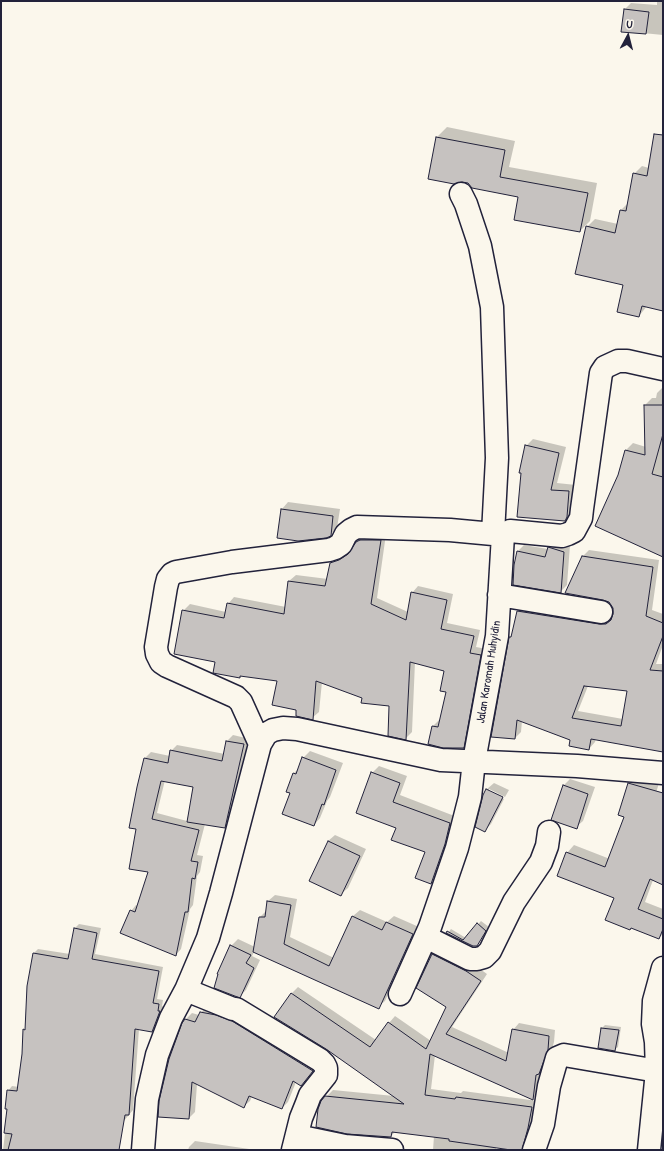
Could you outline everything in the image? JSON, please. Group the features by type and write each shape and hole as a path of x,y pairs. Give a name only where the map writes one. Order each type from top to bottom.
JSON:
{"street":[{"name":"Jalan Karomah Muhyidin","path":"400,994 426,937 458,848 470,797 474,761 497,636 499,595 497,458 492,307 480,246 466,204 461,194"},
{"path":"260,744 241,702 236,697 161,662 157,654 156,647 166,587 168,579 172,574 232,562 329,550 341,544 346,534 357,528 450,530 498,534 510,531 562,536 568,534 574,531 581,518 601,374 605,367 618,361 627,361 663,369"},
{"path":"499,595 601,612"},
{"path":"143,1150 147,1098 157,1055 171,1018 186,990 208,938 222,893 260,744 266,734 273,730 283,728 297,729 442,760 577,766 663,773"},
{"path":"426,937 470,959 476,960 484,957 490,951 514,902 540,862 549,832"},
{"path":"649,1150 660,1072 653,1024 654,1001 663,968"},
{"path":"186,990 236,1009 320,1060 324,1064 326,1068 326,1075 310,1095 301,1118 295,1143 392,1150"},
{"path":"534,1150 543,1124 549,1086 557,1058 564,1056 660,1072"}],"building":[{"path":"624,9 649,12 646,34 621,32"},
{"path":"654,134 663,135 663,311 642,306 639,317 617,312 623,285 575,274 586,226 615,233 620,210 626,211 633,173 647,176"},
{"path":"436,137 505,150 500,177 588,193 580,232 514,220 518,197 472,188 468,183 462,182 454,184 428,179"},
{"path":"644,405 663,405 663,434 652,474 663,477 663,557 595,526 618,475 625,450 645,455"},
{"path":"525,445 559,453 551,490 569,491 567,517 565,521 517,517 521,473 519,473"},
{"path":"281,509 333,516 331,536 326,538 298,541 277,538"},
{"path":"360,540 381,540 371,604 406,620 411,592 447,600 441,629 474,636 470,653 481,655 464,748 443,748 428,744 432,726 438,727 446,692 440,691 444,671 410,662 406,740 388,736 389,706 361,703 362,698 316,681 313,720 296,716 296,710 272,705 277,681 240,676 240,678 213,673 215,662 174,654 182,610 224,618 227,603 284,614 288,581 325,586 330,563 339,560 348,554 356,542"},
{"path":"548,547 564,552 561,593 513,585 514,565 517,551 545,557"},
{"path":"582,556 653,567 646,616 663,623 663,636 650,670 663,671 663,752 591,739 589,750 569,746 570,740 517,720 515,739 491,737 509,637 511,637 517,611 599,624 606,624 611,620 613,608 609,602 565,593","holes":["584,686 627,691 621,726 572,718"]},
{"path":"226,741 244,744 225,828 187,822 193,787 161,781 152,819 199,830 191,861 198,862 195,879 192,878 188,912 185,912 176,956 120,933 130,910 135,912 148,872 129,869 136,829 129,828 137,787 144,758 168,763 170,750 222,761"},
{"path":"302,757 336,770 324,805 322,804 314,826 282,814 290,793 286,792 293,773 296,774"},
{"path":"371,772 400,783 393,802 450,823 445,844 431,884 415,878 425,852 391,840 396,828 356,813"},
{"path":"628,783 663,793 663,885 650,879 638,909 663,919 663,929 659,939 605,920 614,898 557,876 566,852 605,867 624,817 618,815"},
{"path":"563,785 588,794 577,829 551,820"},
{"path":"486,789 503,797 485,832 475,827 483,795"},
{"path":"328,841 360,856 341,896 309,881"},
{"path":"267,901 291,905 284,944 329,966 352,916 382,930 386,922 413,934 379,1009 253,952 259,917 265,917"},
{"path":"477,923 486,931 477,946 473,946 446,933 447,931 463,940"},
{"path":"74,928 97,933 92,959 159,971 153,1003 159,1004 158,1011 160,1011 152,1032 135,1029 129,1115 125,1115 119,1150 8,1150 12,1134 4,1133 7,1109 5,1109 7,1090 17,1091 22,1054 23,1029 25,1030 27,986 33,953 68,959"},
{"path":"230,945 251,955 246,963 254,968 240,998 214,988 217,974"},
{"path":"432,954 466,971 481,981 446,1034 506,1061 512,1029 549,1036 548,1050 539,1074 536,1075 533,1100 430,1054 425,1095 455,1099 456,1097 532,1107 522,1150 511,1150 449,1141 449,1139 392,1132 391,1137 347,1134 316,1127 318,1109 325,1096 404,1104 326,1049 274,1017 291,993 370,1047 388,1022 426,1049 446,1007 416,988"},
{"path":"200,1012 216,1015 232,1021 313,1071 301,1086 293,1081 282,1109 249,1096 244,1108 192,1082 189,1119 158,1117 159,1101 169,1059 182,1023 185,1019 195,1022"},
{"path":"601,1028 619,1030 615,1051 598,1048"}]}
